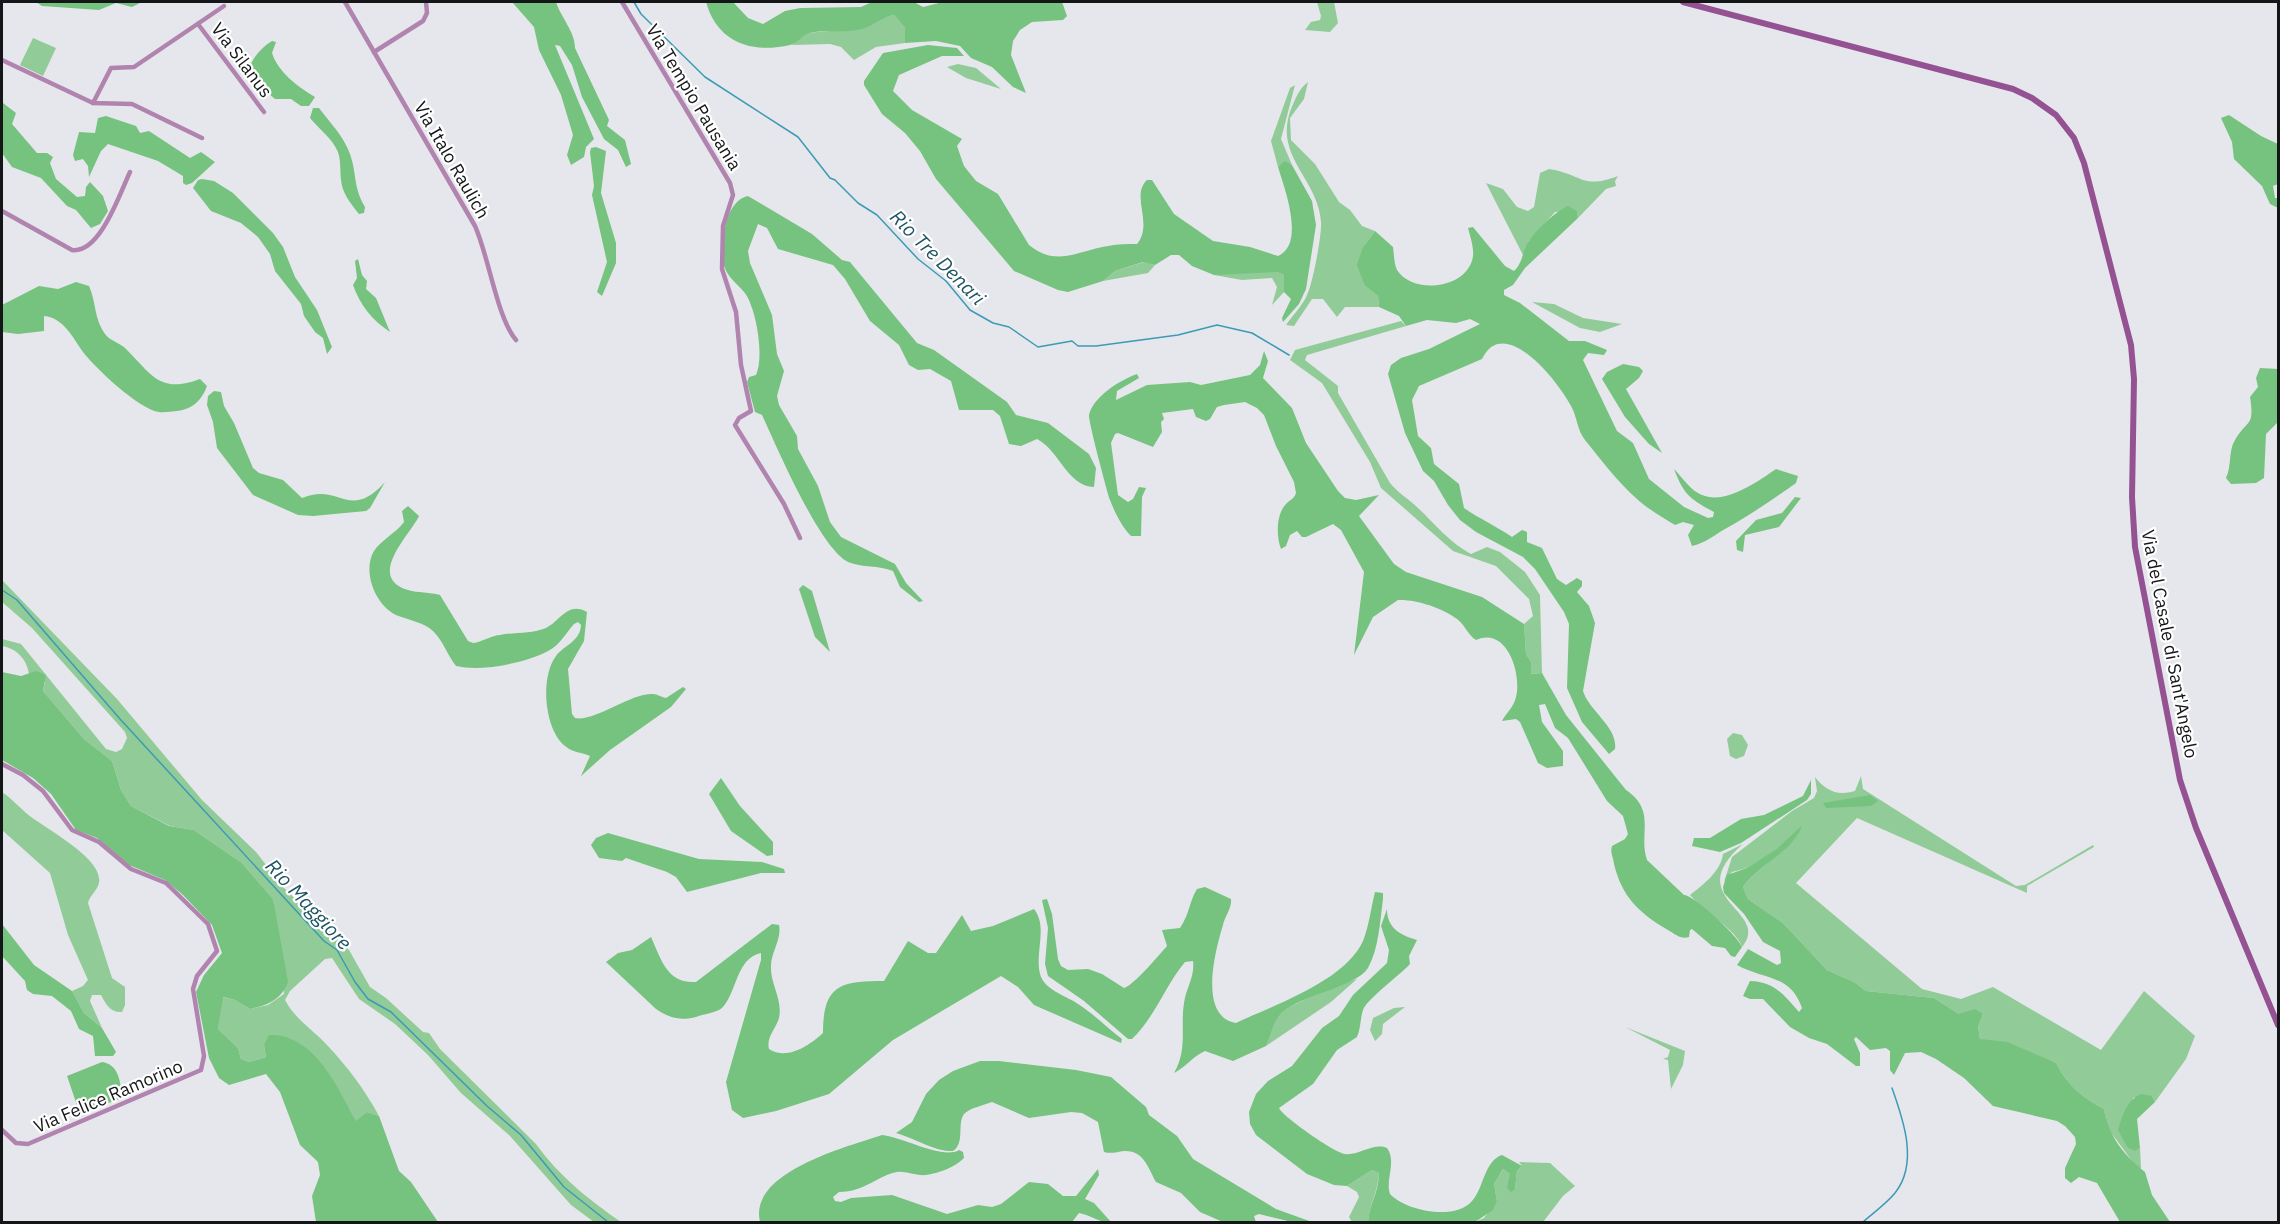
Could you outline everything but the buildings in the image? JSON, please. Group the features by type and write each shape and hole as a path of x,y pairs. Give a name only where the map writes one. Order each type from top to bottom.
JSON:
{"main road":[{"name":"Via del Casale di Sant'Angelo","path":"1683,2 2013,89 2052,111 2074,138 2085,169 2131,345 2134,379 2132,497 2134,547 2180,780 2196,828 2278,1025"}],"street":[{"name":"Via Italo Raulich","path":"345,2 475,226 485,249 507,328 516,340"},
{"path":"374,52 423,21 427,15 426,2"},
{"name":"Via Tempio Pausania","path":"622,2 730,183 733,195 723,226 722,269 736,312 741,365 751,411 739,418 735,425 784,504 800,538"},
{"path":"93,103 111,68 134,68 224,6"},
{"name":"Via Silanus","path":"198,24 264,112"},
{"path":"2,60 93,103 130,104 202,138"},
{"path":"2,211 72,250 80,250 91,243 102,230 130,172"},
{"name":"Via Felice Ramorino","path":"2,764 40,788 74,831 99,842 129,868 169,885 206,921 217,947 215,956 197,976 193,989 204,1056 201,1070 28,1144 18,1143 2,1130"}],"green space":[{"path":"36,2 142,2 132,7 116,3 99,10 42,6"},
{"path":"512,2 556,2 609,120 607,126 625,140 631,164 626,167 618,150 604,139 582,97 572,65 560,46 555,45 594,139 586,147 584,157 571,165 567,155 573,135 561,95 539,50 534,27"},
{"path":"706,2 733,2 748,18 763,24 785,11 800,8 861,7 872,2 914,2 923,7 943,2 1062,2 1067,16 1063,20 1032,22 1020,30 1013,41 1011,55 1026,93 1013,87 992,67 971,58 960,46 936,41 905,43 905,28 894,15 858,30 809,33 793,44 762,48 749,46 727,36 711,16"},
{"path":"1317,2 1334,2 1338,23 1330,32 1305,30 1311,22 1320,20"},
{"path":"894,15 905,28 905,43 876,47 854,60 841,47 830,44 792,45 806,33 864,28 881,18"},
{"path":"33,38 56,48 43,76 20,65"},
{"path":"272,41 276,42 272,53 284,73 315,97 309,106 301,106 291,99 275,99 250,82 249,70 254,58"},
{"path":"928,45 957,48 964,56 942,56 899,75 893,91 912,110 962,139 957,146 964,166 976,181 998,194 1029,245 1039,252 1068,256 1112,245 1137,244 1142,236 1143,227 1142,186 1147,180 1152,180 1174,214 1213,241 1250,247 1278,256 1286,250 1291,240 1292,228 1291,214 1278,167 1285,161 1292,165 1312,201 1316,225 1306,289 1299,304 1283,322 1282,318 1291,299 1284,292 1284,275 1277,272 1214,275 1192,266 1179,255 1171,255 1155,265 1143,262 1115,271 1103,281 1068,292 1014,271 936,179 920,151 905,133 882,114 864,85 864,81 883,53"},
{"path":"958,64 976,68 1001,89 966,78 947,67"},
{"path":"1308,82 1304,99 1290,118 1291,140 1315,164 1339,202 1350,210 1362,226 1375,231 1363,247 1365,286 1378,296 1379,307 1345,307 1337,317 1323,299 1312,299 1294,326 1286,325 1303,302 1309,289 1317,258 1321,228 1318,206 1292,154 1288,141 1287,126 1291,109 1300,91"},
{"path":"1295,85 1281,139 1292,165 1285,162 1278,167 1271,141 1290,88"},
{"path":"3,103 16,113 12,124 37,153 47,153 53,157 50,163 56,179 77,197 85,196 86,187 90,182 103,196 108,211 100,224 91,228 76,210 67,206 41,178 12,167 2,153"},
{"path":"313,108 319,108 347,147 357,187 365,207 364,213 359,214 345,194 338,152 329,138 310,118"},
{"path":"2229,115 2278,144 2278,184 2273,186 2275,198 2278,198 2278,208 2270,204 2262,186 2234,159 2232,142 2221,118"},
{"path":"106,116 136,126 140,133 149,131 190,158 201,152 215,162 192,183 186,185 183,183 183,176 158,161 108,144 101,151 89,177 88,166 83,159 75,161 73,155 79,132 95,133 98,118"},
{"path":"596,147 606,151 601,193 616,243 616,263 602,296 597,292 607,262 592,195 594,186 590,152 591,148"},
{"path":"1549,169 1582,180 1597,182 1618,176 1615,181 1616,186 1606,189 1578,218 1577,211 1555,212 1529,241 1523,255 1486,183 1503,189 1517,207 1528,211 1534,207 1540,173"},
{"path":"198,180 214,181 233,193 273,233 283,247 295,277 317,310 332,347 327,354 323,338 315,332 304,316 301,304 275,271 270,254 258,237 241,223 211,211 193,188"},
{"path":"748,196 812,234 842,260 850,262 917,343 934,350 1007,402 1016,415 1048,423 1089,454 1096,468 1094,487 1077,481 1052,451 1037,439 1021,446 1009,444 1000,416 993,410 959,410 951,381 930,369 918,370 909,365 899,345 870,321 845,279 833,265 778,249 767,228 758,224 748,251 750,263 772,315 777,354 784,371 777,396 779,405 797,436 798,449 818,486 830,522 841,537 895,564 906,583 923,601 919,602 900,587 893,571 853,564 837,553 824,537 800,495 762,415 755,412 747,382 749,377 756,375 758,367 757,326 748,298 726,270 723,247 729,215 740,200"},
{"path":"1568,206 1577,211 1578,218 1525,268 1513,285 1504,290 1504,295 1520,303 1569,341 1585,341 1607,350 1604,355 1588,353 1583,360 1617,431 1633,443 1649,479 1684,507 1708,518 1713,517 1714,512 1689,495 1681,485 1674,469 1694,490 1711,497 1731,495 1741,491 1776,469 1798,476 1796,483 1761,507 1709,539 1692,546 1688,535 1694,525 1683,522 1675,525 1646,506 1630,492 1585,440 1571,406 1555,382 1530,356 1516,347 1503,343 1492,347 1482,359 1419,386 1412,400 1418,436 1431,448 1434,464 1459,484 1464,508 1512,537 1522,530 1527,532 1527,542 1542,548 1557,579 1566,585 1577,578 1582,581 1582,586 1577,592 1589,606 1595,623 1583,691 1612,733 1615,749 1609,754 1582,722 1567,688 1569,624 1564,612 1535,569 1523,557 1476,532 1460,520 1434,481 1423,471 1405,433 1388,374 1391,365 1401,358 1429,349 1480,324 1470,319 1456,323 1427,320 1406,326 1399,316 1379,307 1378,296 1365,286 1357,265 1363,247 1375,231 1393,247 1396,268 1405,278 1415,283 1440,285 1462,275 1469,267 1473,253 1468,228 1473,227 1505,266 1514,271 1532,236 1541,226"},
{"path":"358,259 362,275 367,281 366,289 376,298 390,332 367,312 359,299 353,285 357,278 355,261"},
{"path":"1144,262 1155,265 1148,273 1103,281 1115,271"},
{"path":"1232,272 1277,272 1284,275 1284,292 1272,305 1277,287 1272,278 1242,280 1214,275"},
{"path":"76,282 89,286 101,328 107,336 125,348 158,380 175,384 200,379 207,386 200,400 188,408 177,411 151,410 118,387 97,368 57,320 44,316 44,331 18,334 2,332 2,305 39,286 58,289"},
{"path":"1532,302 1554,304 1583,318 1622,324 1600,332 1580,328"},
{"path":"1401,321 1406,326 1307,355 1305,360 1338,386 1338,393 1396,490 1463,550 1471,554 1487,547 1500,552 1525,572 1540,595 1542,673 1530,674 1531,662 1526,654 1524,624 1533,616 1529,599 1496,566 1453,551 1381,488 1370,462 1322,383 1290,360 1295,350"},
{"path":"1264,351 1268,361 1263,378 1292,408 1306,443 1338,491 1345,498 1356,500 1379,495 1359,516 1394,564 1406,572 1482,597 1524,624 1526,654 1531,662 1531,674 1542,673 1566,715 1641,806 1645,823 1644,841 1647,860 1684,895 1716,917 1733,935 1742,947 1735,957 1731,956 1725,948 1712,946 1692,929 1689,937 1683,938 1676,935 1648,917 1627,895 1617,876 1611,851 1612,846 1625,839 1628,834 1623,816 1607,801 1568,738 1555,728 1545,704 1539,705 1542,722 1563,751 1563,766 1547,768 1538,763 1520,722 1516,719 1502,721 1514,704 1517,687 1514,665 1504,646 1487,637 1476,640 1457,619 1437,608 1412,601 1398,600 1373,617 1354,655 1364,572 1341,530 1333,524 1306,537 1302,537 1297,531 1290,535 1286,546 1281,549 1278,538 1279,519 1283,507 1296,493 1294,482 1264,415 1257,408 1245,402 1224,405 1217,407 1210,419 1206,421 1196,417 1193,409 1162,413 1164,419 1161,422 1162,432 1153,447 1118,433 1115,434 1111,443 1118,495 1128,502 1133,499 1139,487 1146,488 1142,497 1141,536 1131,536 1119,520 1110,500 1094,442 1089,415 1096,402 1115,385 1137,374 1139,378 1117,391 1116,400 1147,385 1190,382 1201,385 1250,375 1260,365"},
{"path":"1623,364 1639,367 1643,371 1639,378 1626,389 1662,453 1649,444 1625,417 1602,379 1607,372"},
{"path":"2260,368 2278,369 2278,422 2266,434 2264,478 2256,483 2231,484 2226,478 2231,449 2239,433 2251,419 2250,397 2258,387 2256,378"},
{"path":"214,391 221,392 224,406 234,423 253,468 259,473 283,480 302,498 315,494 326,494 344,499 362,499 373,494 385,482 370,508 366,511 313,516 298,515 253,495 217,448 213,422 207,405 208,396"},
{"path":"1795,497 1801,498 1779,527 1745,535 1743,552 1737,550 1736,541 1756,520 1782,513"},
{"path":"408,506 419,516 394,555 390,575 396,584 408,590 440,595 468,641 473,643 506,634 541,630 569,610 580,609 587,612 584,641 568,669 572,714 575,718 592,716 644,695 655,694 666,698 683,687 686,689 671,707 610,750 581,776 590,756 568,748 558,738 549,716 546,689 551,665 556,656 578,635 581,625 578,622 574,624 552,649 528,659 490,667 456,666 434,632 426,626 396,615 382,604 370,577 369,568 374,551 404,522 402,511"},
{"path":"2,580 117,699 202,800 256,852 284,888 349,950 370,987 386,998 423,1032 429,1033 440,1049 536,1144 565,1177 621,1222 594,1222 571,1205 510,1136 461,1093 428,1055 395,1024 359,999 332,958 325,959 290,991 285,1000 298,1018 326,1044 348,1070 379,1116 367,1112 356,1122 339,1090 264,1045 266,1057 249,1062 241,1059 238,1048 218,1029 222,997 235,1000 250,1009 268,1005 284,994 273,899 242,863 194,830 170,826 131,806 121,790 112,761 84,739 43,691 45,682 29,675 26,664 20,656 12,649 2,646 2,639 21,644 106,749 116,752 122,749 127,738 125,732 32,628 2,602"},
{"path":"803,585 812,591 830,652 815,637 799,589"},
{"path":"36,671 46,675 43,691 84,739 112,761 121,790 131,806 169,826 194,830 242,863 273,899 288,982 282,993 273,1001 250,1009 235,1000 223,997 218,1029 238,1048 241,1059 249,1062 266,1057 264,1045 269,1035 285,1037 299,1043 312,1053 323,1065 356,1121 367,1112 379,1116 399,1171 411,1182 438,1222 316,1222 312,1196 320,1175 318,1162 300,1145 280,1092 266,1074 229,1085 219,1078 209,1058 196,992 204,975 222,953 212,925 165,880 129,865 97,838 76,830 51,794 33,778 2,760 2,672 21,676"},
{"path":"1733,733 1742,735 1748,745 1744,756 1736,759 1730,756 1727,739"},
{"path":"1861,776 1863,789 2016,886 2025,885 2093,845 2094,847 2027,886 2027,893 1857,818 1796,883 1922,989 1961,999 1993,987 2101,1050 2144,991 2195,1036 2186,1059 2155,1102 2152,1096 2133,1098 2136,1151 2140,1148 2141,1169 2135,1165 2107,1127 2104,1109 2076,1090 2056,1063 1980,1039 1978,1027 1983,1014 1959,1014 1934,998 1866,991 1854,982 1827,970 1783,923 1748,899 1743,887 1792,842 1803,824 1777,850 1747,868 1732,872 1724,882 1732,857 1792,811 1814,798 1817,791 1815,777 1828,789 1843,793 1855,791"},
{"path":"721,778 740,806 773,842 773,855 767,856 731,831 709,794"},
{"path":"1811,780 1811,794 1807,800 1741,843 1720,852 1692,846 1694,838 1710,838 1741,819 1764,815 1803,796"},
{"path":"2,792 26,813 80,851 96,869 99,882 88,903 112,978 125,987 125,1005 122,1012 111,1009 101,995 92,995 90,1001 102,1028 84,1013 72,991 83,986 88,980 68,935 50,873 2,830"},
{"path":"1870,795 1878,801 1871,806 1826,808 1823,803"},
{"path":"1803,824 1792,842 1743,887 1748,899 1783,923 1827,970 1854,982 1866,991 1934,998 1959,1014 1975,1009 1983,1014 1978,1027 1980,1039 2007,1042 2056,1063 2076,1090 2104,1109 2113,1137 2124,1152 2145,1172 2152,1195 2170,1222 2120,1222 2097,1183 2079,1177 2071,1183 2065,1178 2065,1168 2076,1144 2075,1137 2057,1121 1993,1106 1964,1078 1921,1052 1905,1053 1894,1075 1890,1070 1890,1051 1886,1048 1870,1050 1856,1037 1854,1039 1860,1053 1860,1066 1856,1066 1827,1044 1809,1038 1790,1027 1763,999 1750,999 1743,996 1750,981 1759,982 1778,990 1799,1012 1802,1008 1791,989 1783,983 1737,965 1748,949 1777,965 1781,963 1780,951 1763,942 1744,914 1724,893 1723,887 1727,875 1747,868 1777,849"},
{"path":"608,833 699,859 762,862 784,869 785,873 761,873 687,892 676,877 667,872 626,858 622,861 599,858 591,845 596,838"},
{"path":"1743,844 1726,863 1720,878 1723,891 1746,923 1748,934 1742,947 1727,927 1690,895 1715,872 1723,854"},
{"path":"1205,887 1231,899 1216,950 1212,981 1217,1009 1224,1018 1236,1023 1288,1000 1325,980 1341,968 1354,955 1363,941 1375,892 1383,893 1383,899 1375,952 1362,975 1290,1007 1276,1021 1266,1046 1233,1061 1205,1051 1174,1073 1181,1055 1184,1003 1193,972 1193,961 1185,962 1147,1021 1132,1039 1128,1039 1084,1001 1048,976 1045,964 1048,928 1042,900 1047,899 1052,914 1061,966 1068,970 1088,969 1102,974 1124,988 1139,976 1167,946 1162,930 1180,928 1197,889"},
{"path":"1034,909 1040,925 1039,969 1044,982 1052,990 1090,1012 1122,1039 1121,1043 1034,1005 1018,987 1001,976 893,1040 829,1094 776,1111 743,1118 732,1110 726,1082 761,960 761,953 746,962 722,1008 685,1019 670,1017 656,1009 606,962 618,953 632,950 651,937 662,961 672,974 686,982 696,982 772,924 779,925 780,930 771,973 780,1011 768,1045 769,1049 783,1053 798,1050 823,1033 826,1005 837,989 856,982 884,981 908,941 928,953 936,953 962,915 971,931 993,926"},
{"path":"1387,909 1392,926 1405,936 1417,940 1409,956 1410,964 1366,1005 1357,1037 1337,1050 1313,1084 1279,1108 1299,1126 1339,1152 1350,1154 1376,1147 1387,1148 1391,1159 1390,1194 1397,1200 1418,1209 1443,1212 1464,1207 1476,1196 1491,1163 1502,1155 1522,1166 1517,1171 1515,1189 1511,1192 1507,1188 1510,1174 1503,1169 1494,1184 1497,1201 1493,1210 1475,1222 1368,1222 1379,1173 1372,1170 1347,1186 1334,1185 1307,1174 1256,1135 1250,1124 1249,1112 1256,1094 1268,1081 1292,1066 1322,1028 1339,1016 1353,995 1387,963 1389,950 1381,926"},
{"path":"2,924 34,965 72,991 84,1013 102,1028 116,1052 113,1056 95,1056 93,1036 79,1029 71,1011 52,996 33,994 27,990 25,981 2,956"},
{"path":"1357,979 1331,1002 1266,1046 1274,1024 1283,1012 1319,993"},
{"path":"1405,1007 1383,1024 1382,1034 1375,1041 1370,1030 1373,1018 1394,1008"},
{"path":"1625,1027 1685,1051 1683,1065 1671,1089 1668,1060 1663,1059 1668,1057 1670,1050"},
{"path":"980,1061 1076,1070 1111,1077 1146,1107 1149,1115 1177,1136 1193,1159 1276,1209 1312,1222 1292,1222 1259,1214 1254,1216 1256,1222 1223,1222 1200,1212 1181,1193 1156,1182 1144,1161 1136,1153 1131,1151 1104,1152 1098,1122 1082,1113 1071,1112 1029,1118 992,1102 973,1108 964,1114 959,1142 953,1151 932,1147 896,1133 912,1122 926,1094 939,1080 953,1071"},
{"path":"102,1062 115,1069 122,1094 119,1099 83,1113 79,1111 67,1076"},
{"path":"2141,1094 2152,1096 2155,1102 2137,1119 2140,1148 2136,1151 2128,1148 2118,1130 2128,1105"},
{"path":"882,1135 943,1152 959,1150 963,1152 964,1158 952,1167 931,1174 897,1172 890,1174 856,1189 839,1192 833,1197 835,1201 892,1195 947,1214 978,1205 992,1207 1001,1204 1029,1182 1048,1184 1063,1196 1076,1196 1098,1169 1099,1175 1085,1199 1094,1203 1111,1222 1079,1213 1072,1222 760,1222 760,1204 769,1189 784,1176 803,1164"},
{"path":"1519,1162 1550,1163 1575,1186 1563,1196 1543,1222 1475,1222 1484,1218 1497,1201 1494,1184 1503,1169 1510,1174 1515,1189 1517,1171 1522,1166"},
{"path":"1372,1170 1379,1173 1368,1222 1352,1222 1349,1217 1359,1197 1357,1192 1347,1186"}],"waterway":[{"name":"Rio Tre Denari","path":"634,2 641,14 705,77 798,137 830,178 835,180 858,203 877,215 918,259 946,281 970,310 993,323 1009,327 1038,347 1072,341 1078,346 1096,346 1178,335 1217,325 1252,333 1289,355"},
{"name":"Rio Maggiore","path":"2,590 17,600 120,719 324,941 337,950 355,982 368,999 391,1012 487,1106 521,1135 564,1187 608,1222"},
{"path":"1863,1222 1895,1193 1906,1168 1907,1141 1892,1088"}]}
